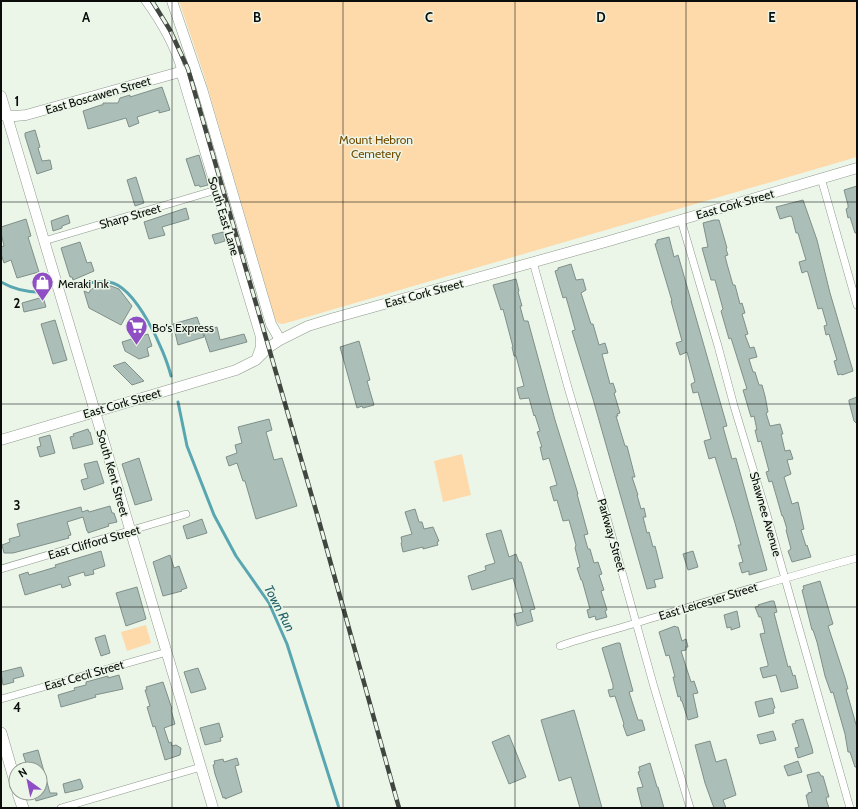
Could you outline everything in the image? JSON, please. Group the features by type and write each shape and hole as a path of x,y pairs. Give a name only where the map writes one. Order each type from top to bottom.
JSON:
{"main road":[{"path":"1,733 9,761"}],"street":[{"path":"145,1 169,39 177,56 181,71"},
{"name":"South East Lane","path":"172,1 195,68 271,324 280,340"},
{"name":"East Boscawen Street","path":"4,115 26,115 195,68"},
{"name":"South East Lane","path":"181,71 260,337 261,347 256,360"},
{"name":"South Kent Street","path":"1,96 4,115 44,241 213,808"},
{"name":"East Cork Street","path":"1,440 236,370 256,360 269,347 280,340 308,326 681,220 857,168"},
{"path":"821,178 857,305"},
{"name":"Sharp Street","path":"44,241 216,190"},
{"name":"Shawnee Avenue","path":"681,220 850,808"},
{"name":"Parkway Street","path":"533,262 690,808"},
{"name":"East Clifford Street","path":"1,568 186,514"},
{"name":"East Leicester Street","path":"560,646 784,578 857,558"},
{"name":"East Cecil Street","path":"1,698 167,652"},
{"path":"61,808 201,767"}],"green space":[{"name":"Mount Hebron Cemetery","path":"179,1 857,1 857,157 283,324 278,323 275,319 204,75"},
{"path":"462,454 471,495 443,502 434,461"},
{"path":"146,625 151,643 127,651 121,632"}],"building":[{"path":"162,87 170,110 159,113 159,110 137,117 139,123 129,127 126,118 88,129 83,111 103,105 103,103 118,103 120,98 130,95 130,97"},
{"path":"35,130 42,161 50,160 52,169 37,174 25,136 25,133"},
{"path":"199,155 208,185 200,187 199,185 195,186 186,159"},
{"path":"136,177 144,203 135,206 127,180"},
{"path":"857,186 857,233 855,233 850,217 848,218 846,209 848,208 848,205 844,190"},
{"path":"803,200 817,240 830,293 853,371 842,375 838,375 834,361 837,360 829,334 826,335 824,326 827,325 822,308 818,309 807,271 802,273 799,262 806,260 792,217 790,216 780,219 776,207"},
{"path":"186,208 189,219 162,227 165,235 149,239 144,222"},
{"path":"68,215 70,223 53,231 51,221"},
{"path":"26,219 31,236 28,237 39,272 17,278 11,260 4,263 1,254 1,247 4,246 1,227"},
{"path":"719,220 727,248 728,255 725,256 727,264 733,285 735,285 740,304 742,303 745,313 742,314 748,334 745,335 750,348 754,347 757,357 749,359 759,385 762,385 768,412 766,413 770,426 780,424 785,451 790,450 793,459 787,460 791,474 784,477 792,504 798,502 804,529 801,530 811,557 792,562 788,551 791,549 787,529 772,481 769,482 766,472 769,471 761,441 758,442 754,416 751,417 743,390 747,389 731,338 729,339 721,311 723,309 715,280 711,280 702,248 708,247 703,223"},
{"path":"223,232 225,241 215,244 212,235"},
{"path":"669,237 674,257 678,255 727,426 723,427 732,459 736,458 767,570 749,575 749,571 742,573 739,563 743,562 738,545 741,545 715,457 709,459 704,441 711,439 698,392 693,393 691,384 695,382 687,352 680,355 676,343 682,341 655,244 657,243 657,240"},
{"path":"80,242 87,263 91,262 94,271 73,280 72,277 70,277 61,248"},
{"path":"571,264 576,280 583,279 586,290 581,293 591,324 593,324 599,345 605,343 608,353 602,354 610,384 613,383 616,392 614,393 620,413 616,416 625,446 627,446 635,477 632,477 641,509 644,508 646,517 643,517 647,533 649,532 653,547 655,546 663,578 654,580 656,587 647,589 572,331 575,329 566,297 563,298 555,271 558,270 558,268"},
{"path":"516,279 524,321 528,321 555,420 578,494 588,534 584,535 588,549 590,549 594,563 598,562 602,574 599,575 604,590 601,591 607,610 605,611 607,617 596,620 595,616 589,618 587,610 590,609 577,568 580,567 569,520 563,521 557,500 554,501 550,487 557,485 549,458 543,460 540,447 542,447 537,432 540,431 535,415 534,416 529,398 520,399 517,388 524,386 516,356 514,356 503,309 501,310 493,285"},
{"path":"111,286 119,289 132,306 121,325 89,308 84,291 89,293 91,289"},
{"path":"43,297 46,307 24,312 22,303"},
{"path":"197,317 204,337 178,345 173,324"},
{"path":"55,320 67,360 53,364 41,324"},
{"path":"217,327 220,340 244,334 247,342 210,352 203,331"},
{"name":"Bo's Express","path":"148,334 152,346 147,348 149,356 139,359 125,351 122,342"},
{"path":"359,341 370,380 367,381 374,405 363,408 362,406 357,408 340,347"},
{"path":"125,362 144,381 132,385 113,366"},
{"path":"857,397 856,423 854,421 849,400"},
{"path":"269,419 272,430 266,432 274,460 282,458 297,506 256,519 245,481 243,481 237,463 229,466 226,457 237,453 235,445 242,443 238,427"},
{"path":"88,429 93,444 73,449 70,437 74,436 73,434"},
{"path":"50,435 55,453 40,457 37,447 41,446 39,438"},
{"path":"139,458 152,500 135,505 122,464"},
{"path":"97,461 104,483 84,490 81,480 88,478 84,464"},
{"path":"110,506 117,522 108,524 109,526 88,533 83,517 67,522 71,535 68,536 69,538 13,553 4,553 2,545 10,542 9,539 20,536 17,524 81,507 82,512 88,510 89,512"},
{"path":"415,509 419,522 422,522 424,529 433,527 439,541 437,542 438,545 403,552 401,537 412,534 405,512"},
{"path":"202,519 207,533 187,539 183,526"},
{"path":"501,530 509,557 516,554 519,562 521,562 535,609 530,610 533,621 517,626 514,614 523,612 513,578 472,590 468,576 486,570 485,566 495,563 486,534"},
{"path":"101,551 105,566 93,570 94,574 85,576 84,572 68,577 71,585 62,588 61,584 25,595 19,575 28,572 29,575 56,567 55,565"},
{"path":"693,551 698,567 688,570 683,554"},
{"path":"170,555 174,568 179,566 187,588 181,590 182,591 163,596 153,562"},
{"path":"820,581 833,624 828,626 845,678 848,689 846,689 857,728 857,767 855,767 850,752 848,752 845,734 833,692 831,693 825,676 802,590 804,589 803,586"},
{"path":"137,587 146,619 126,626 116,593"},
{"path":"774,601 777,612 774,613 788,667 790,666 793,676 795,675 798,688 781,692 776,675 763,678 760,668 768,666 768,664 760,634 765,633 761,617 759,617 755,607"},
{"path":"737,611 740,627 731,630 731,627 727,628 724,615"},
{"path":"675,626 678,627 682,641 686,639 688,647 686,647 686,650 681,651 691,682 694,681 698,693 693,694 698,717 688,720 680,696 678,697 673,677 675,677 669,655 666,656 659,632"},
{"path":"105,635 110,653 101,656 95,638"},
{"path":"620,643 633,691 629,692 638,720 642,720 645,730 627,736 615,696 610,697 608,690 613,689 613,685 602,648"},
{"path":"21,667 24,676 13,679 14,682 3,685 1,672"},
{"path":"198,668 206,689 191,693 184,672"},
{"path":"119,675 123,689 95,695 96,697 61,707 58,695 75,690 74,688 86,685 86,682 108,676 108,678"},
{"path":"163,682 172,709 175,724 164,728 169,743 171,742 172,746 176,745 181,748 180,755 165,760 155,726 153,727 147,707 150,706 145,690 147,690 146,687"},
{"path":"772,698 775,708 773,709 774,713 759,717 755,702"},
{"path":"574,710 602,808 580,808 571,777 559,781 541,720"},
{"path":"803,719 813,753 798,758 795,748 799,747 792,724 796,723 795,721"},
{"path":"219,723 223,737 220,738 221,741 205,745 200,728"},
{"path":"773,731 776,740 760,744 757,735"},
{"path":"509,735 526,777 509,784 492,742"},
{"path":"710,741 716,762 726,759 736,795 723,800 726,808 714,808 705,783 695,745"},
{"path":"38,750 41,761 25,761 23,754"},
{"path":"237,758 239,765 235,766 242,792 225,799 225,797 223,798 215,774 213,765 215,764 214,761 223,759 224,762"},
{"path":"798,761 802,772 788,776 784,766"},
{"path":"650,763 664,808 642,808 637,788 643,787 638,772 640,771 639,767"},
{"path":"819,772 821,776 823,776 829,797 826,799 829,808 809,808 806,795 812,792 807,775"},
{"path":"80,779 83,787 82,789 65,793 63,784"},
{"path":"48,786 50,793 57,793 57,795 48,798"}],"waterway":[{"name":"Town Run","path":"1,282 23,290 46,292"},
{"name":"Town Run","path":"69,287 94,282 109,282 119,286 139,307 148,321 163,351 171,376"},
{"name":"Town Run","path":"178,402 187,446 214,515 236,556 269,603 287,644 339,808"}],"railway":[{"path":"152,1 170,30 188,69 317,514 399,808"}],"place":[{"name":"Meraki Ink","path":"42,302"},
{"name":"Bo's Express","path":"136,346"}]}
